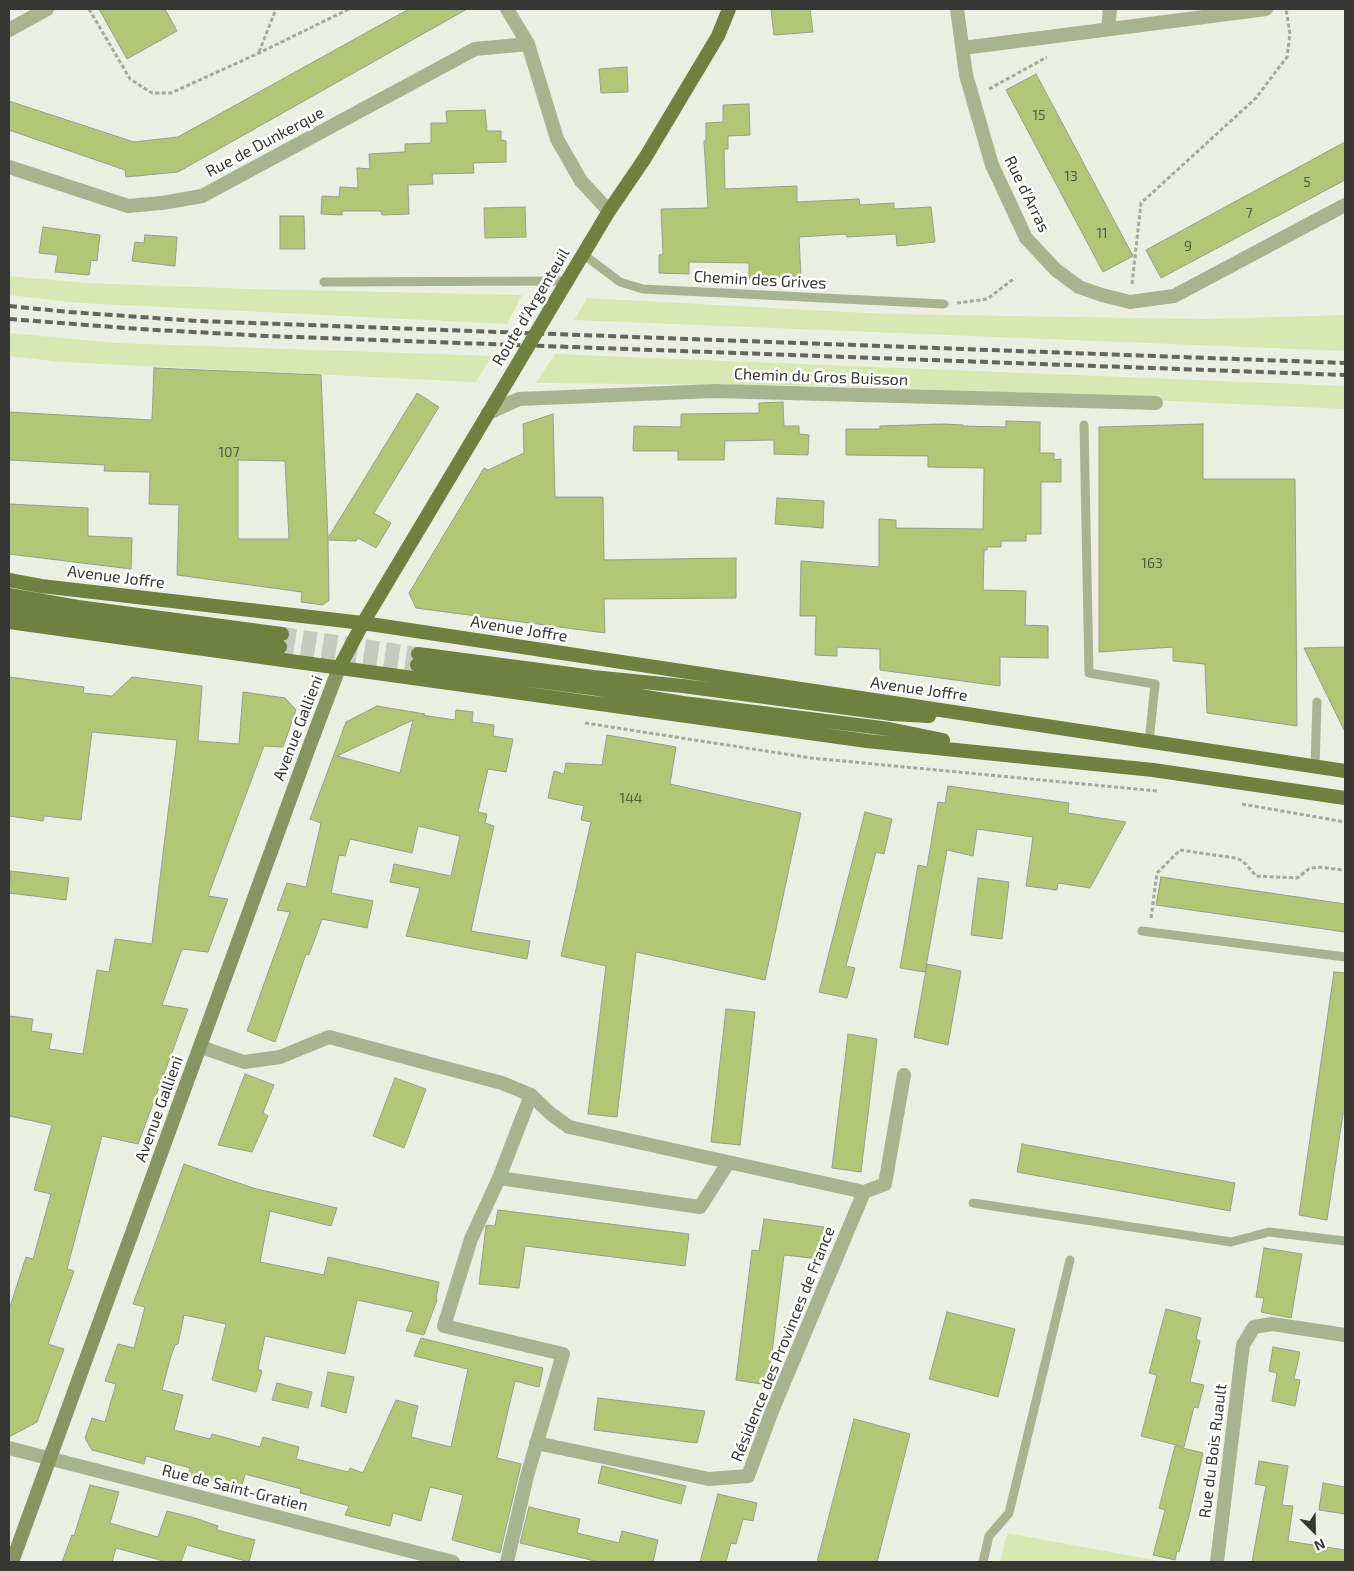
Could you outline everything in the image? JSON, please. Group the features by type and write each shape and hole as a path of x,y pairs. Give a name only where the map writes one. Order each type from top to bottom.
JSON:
{"main road":[{"name":"Route d'Argenteuil","path":"339,668 363,623 491,407 609,211 645,158 718,36 729,9"},
{"name":"Avenue Joffre","path":"9,580 41,586 363,623 685,679 1022,722 1345,772"},
{"name":"Avenue Joffre","path":"9,595 281,640 9,609"},
{"name":"Avenue Joffre","path":"9,622 867,741 1153,770 1345,798"},
{"name":"Avenue Joffre","path":"685,679 593,677 417,660 683,703 889,729 1016,756"},
{"name":"Avenue Gallieni","path":"12,1562 339,668"}],"street":[{"path":"9,30 47,9"},
{"path":"507,9 528,44 558,139 581,181 609,211"},
{"name":"Rue d'Arras","path":"956,9 966,75 992,165 1026,238 1056,270 1079,287 1130,302 1174,296 1345,205"},
{"path":"1108,29 1110,9"},
{"path":"963,48 1266,9"},
{"name":"Rue de Dunkerque","path":"9,167 128,206 162,203 202,196 475,49 528,44"},
{"name":"Chemin du Gros Buisson","path":"491,407 519,399 714,391 1156,403"},
{"path":"200,1047 244,1062 280,1057 328,1037 502,1083 531,1095 569,1128 864,1192 885,1184 904,1075"},
{"path":"507,1562 527,1476 563,1354 444,1326 471,1239 499,1178 531,1095"},
{"path":"499,1178 700,1207 728,1163"},
{"name":"Résidence des Provinces de France","path":"536,1443 709,1478 748,1476 772,1411 864,1192"},
{"name":"Rue du Bois Ruault","path":"1216,1562 1244,1344 1254,1327 1272,1324 1345,1335"},
{"name":"Rue de Saint-Gratien","path":"9,1448 453,1562"}],"lane":[{"name":"Chemin des Grives","path":"583,254 620,282 643,289 944,304"},
{"path":"324,282 567,281"},
{"path":"1084,425 1089,673 1155,684 1149,742"},
{"path":"1315,767 1317,702"},
{"path":"1145,932 1345,957"},
{"path":"972,1203 1231,1242 1269,1232 1345,1241"},
{"path":"983,1562 989,1536 1009,1513 1070,1260"}],"path":[{"path":"89,9 130,79 152,93 171,93 349,9"},
{"path":"259,53 276,9"},
{"path":"1130,302 1141,203 1255,99 1287,57 1290,34 1286,9"},
{"path":"973,98 1050,55"},
{"path":"944,304 988,299 1016,278"},
{"path":"1145,932 1156,873 1180,850 1235,858 1243,861 1256,876 1298,878 1308,869 1317,867 1345,870"}],"green space":[{"path":"9,276 85,283 522,295 507,324 80,303 9,295"},
{"path":"587,298 885,314 1206,319 1345,315 1345,351 574,320"},
{"path":"9,333 116,343 492,356 476,382 61,362 9,356"},
{"path":"555,354 1345,386 1345,409 841,386 536,383"},
{"path":"1007,1533 1165,1562 1000,1562"}],"building":[{"path":"99,9 165,9 177,31 127,59"},
{"path":"409,9 467,9 178,172 126,177 125,170 9,130 9,101 134,142 178,137"},
{"path":"771,9 810,9 813,32 774,35"},
{"path":"627,67 628,92 601,93 599,69"},
{"path":"1036,74 1133,256 1103,272 1006,90"},
{"path":"749,104 750,135 728,136 728,149 724,149 725,189 797,186 797,202 859,199 860,205 894,203 894,209 931,207 935,242 897,246 896,234 847,237 846,234 799,237 801,277 749,278 749,263 689,262 689,274 659,273 659,255 663,254 661,209 708,208 704,141 706,141 706,123 723,122 723,105"},
{"path":"485,110 487,131 501,131 501,140 506,141 506,162 473,163 474,173 432,174 433,184 408,185 409,214 382,215 381,211 342,211 342,215 321,214 322,196 339,197 340,187 358,188 357,168 370,169 369,154 405,152 405,144 431,143 431,123 447,123 446,111"},
{"path":"1345,142 1345,180 1161,278 1146,250"},
{"path":"525,207 526,237 485,238 484,208"},
{"path":"280,216 304,216 305,249 280,249"},
{"path":"43,227 100,235 97,261 91,260 89,275 55,272 58,255 39,253"},
{"path":"145,235 177,237 175,266 132,261 135,242 144,243"},
{"path":"154,368 321,375 328,538 417,393 439,407 374,513 391,523 376,548 358,538 356,541 328,540 329,600 323,605 301,602 302,592 177,575 179,505 149,504 150,472 104,471 105,465 9,460 9,412 152,420","holes":["238,460 285,461 289,539 238,539"]},
{"path":"783,402 784,426 799,426 799,434 809,435 808,455 774,454 774,440 725,441 724,460 678,460 678,451 633,451 634,426 681,427 681,414 759,413 759,403"},
{"path":"553,414 555,497 603,497 604,560 736,558 736,598 604,599 605,633 416,608 409,593 484,468 488,470 524,453 523,424"},
{"path":"1006,421 1040,422 1040,453 1054,453 1054,460 1061,459 1061,482 1041,482 1041,534 1026,534 1026,541 1001,541 1001,547 987,547 987,550 984,550 983,590 1026,591 1025,625 1048,626 1048,658 1000,657 1000,686 880,670 880,649 837,647 837,656 815,655 816,616 800,616 801,561 879,567 879,519 896,520 896,528 983,529 984,468 928,467 928,456 846,455 846,429 880,429 880,426 942,424 1006,427"},
{"path":"1203,424 1203,479 1295,479 1297,726 1207,713 1205,664 1173,661 1173,647 1099,652 1099,427"},
{"path":"777,498 824,501 823,528 775,524"},
{"path":"9,504 88,508 88,536 132,538 131,569 9,554"},
{"path":"1345,647 1345,732 1304,648"},
{"path":"9,677 84,687 83,693 112,696 132,677 202,686 198,741 239,744 243,692 285,698 296,710 283,747 264,746 208,896 228,899 208,952 182,949 162,1005 188,1009 138,1144 102,1136 67,1269 74,1271 48,1344 64,1349 37,1422 9,1437 9,1310 26,1257 33,1259 51,1194 34,1190 52,1125 9,1116 9,1016 33,1019 31,1031 52,1034 49,1049 83,1054 97,970 109,972 115,939 152,944 177,740 92,732 81,820 44,816 43,821 9,816"},
{"path":"377,706 455,720 456,710 473,712 472,722 494,725 493,736 513,739 506,772 488,769 478,812 487,814 485,823 494,826 471,931 530,941 527,959 406,936 420,888 390,882 394,864 451,876 460,836 418,826 412,853 350,839 345,856 339,855 331,893 373,901 367,928 322,919 309,955 306,954 275,1042 247,1031 290,912 277,910 287,883 306,887 321,823 310,819 346,722","holes":["413,720 400,773 337,756"]},
{"path":"607,735 676,747 670,784 801,813 765,980 636,952 617,1117 588,1114 606,966 561,956 591,822 581,820 584,806 548,798 554,771 564,774 566,763 602,765"},
{"path":"948,786 1069,803 1068,813 1126,822 1090,888 1058,883 1057,890 1026,886 1033,837 977,829 973,856 947,850 925,972 900,968 918,865 927,867 938,802 945,803"},
{"path":"865,812 892,819 884,854 876,852 846,966 855,968 847,998 819,992"},
{"path":"11,871 69,878 66,900 9,893"},
{"path":"1161,877 1345,904 1345,932 1156,905"},
{"path":"978,878 1009,882 1002,939 971,935"},
{"path":"927,964 961,971 948,1045 914,1037"},
{"path":"1334,972 1345,973 1345,1114 1343,1114 1327,1220 1299,1215"},
{"path":"726,1009 755,1012 740,1145 711,1142"},
{"path":"848,1034 877,1039 861,1172 832,1168"},
{"path":"245,1074 274,1085 263,1113 268,1116 252,1152 218,1145"},
{"path":"395,1078 426,1089 404,1148 373,1136"},
{"path":"1022,1144 1235,1183 1230,1211 1017,1172"},
{"path":"184,1164 253,1188 337,1208 331,1226 270,1211 260,1262 324,1275 328,1257 439,1282 437,1300 424,1335 406,1331 413,1312 357,1300 345,1354 265,1336 258,1369 262,1371 256,1392 212,1380 226,1324 184,1315 178,1344 175,1345 171,1356 162,1390 183,1395 174,1430 210,1439 212,1434 260,1447 263,1437 299,1447 296,1459 348,1472 350,1468 363,1473 396,1400 418,1406 411,1437 451,1447 468,1369 414,1356 421,1338 543,1368 539,1387 515,1381 497,1458 521,1464 500,1553 452,1540 463,1495 430,1487 421,1521 393,1513 390,1526 345,1515 349,1506 300,1493 301,1489 245,1474 241,1488 188,1475 190,1468 146,1456 144,1464 92,1450 85,1438 92,1418 105,1422 116,1384 105,1381 118,1344 134,1348 145,1307 133,1304"},
{"path":"498,1210 689,1234 685,1266 525,1246 519,1288 479,1284 486,1226 495,1226"},
{"path":"764,1219 824,1227 820,1259 784,1255 768,1385 736,1380 752,1250 759,1251"},
{"path":"1264,1248 1302,1254 1291,1318 1261,1312 1264,1298 1256,1297"},
{"path":"1166,1309 1201,1318 1196,1339 1200,1341 1190,1382 1204,1385 1198,1408 1194,1407 1184,1447 1141,1436 1157,1375 1149,1373"},
{"path":"947,1312 1015,1329 998,1397 929,1379"},
{"path":"1273,1347 1300,1352 1294,1379 1300,1380 1295,1406 1272,1401 1277,1373 1269,1371"},
{"path":"328,1372 354,1377 346,1413 321,1406"},
{"path":"277,1383 312,1392 308,1408 272,1400"},
{"path":"598,1398 705,1411 697,1443 594,1430"},
{"path":"854,1419 910,1434 877,1562 817,1562"},
{"path":"1175,1446 1203,1453 1189,1516 1175,1560 1153,1555 1165,1510 1159,1508"},
{"path":"1259,1461 1288,1466 1282,1505 1293,1506 1288,1541 1345,1550 1345,1562 1252,1562 1266,1486 1255,1484"},
{"path":"602,1466 686,1486 681,1504 598,1483"},
{"path":"1323,1483 1345,1487 1345,1514 1319,1510"},
{"path":"90,1485 119,1492 110,1523 158,1537 167,1511 195,1518 218,1526 217,1530 255,1540 249,1562 187,1545 181,1562 167,1562 116,1548 112,1562 62,1562 72,1535 74,1536"},
{"path":"718,1494 757,1503 753,1521 743,1519 736,1544 731,1543 726,1562 700,1562"},
{"path":"529,1507 580,1519 577,1533 619,1543 622,1531 658,1540 653,1562 599,1562 520,1543"}],"tunnel":[{"path":"282,634 418,654"},
{"path":"280,647 417,665"}],"railway":[{"path":"9,306 198,321 1345,363"},
{"path":"9,319 267,336 1345,375"}]}
